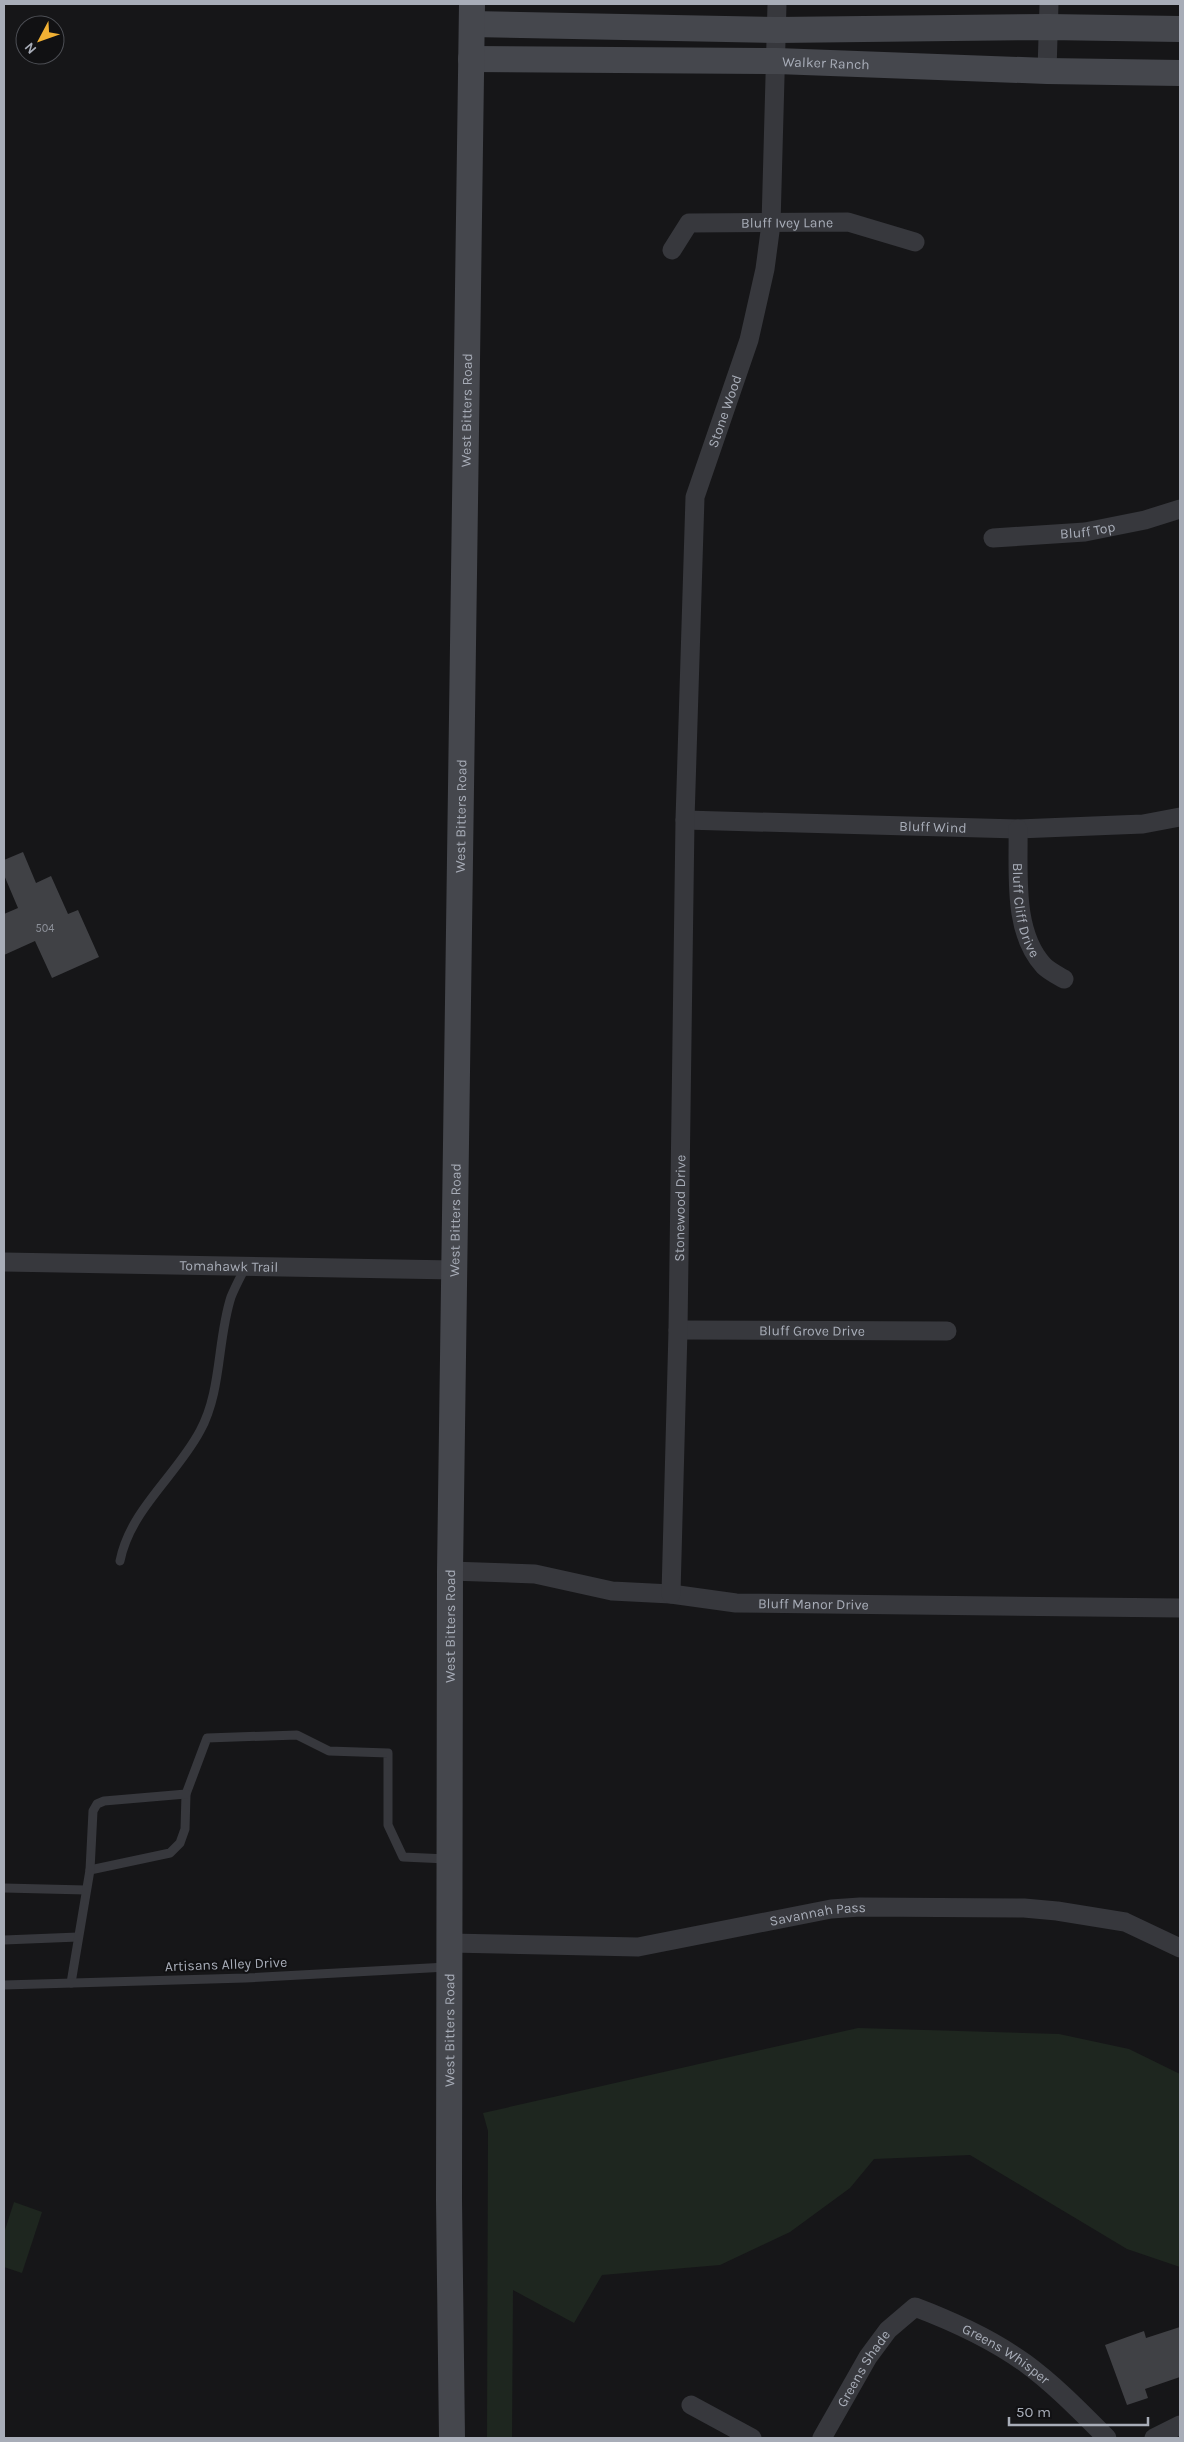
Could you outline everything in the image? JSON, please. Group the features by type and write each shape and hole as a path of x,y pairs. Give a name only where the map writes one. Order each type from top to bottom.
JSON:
{"main road":[{"path":"472,14 777,30 1048,15 1180,28"},
{"name":"West Bitters Road","path":"452,2438 450,1571 456,1030 472,14"},
{"name":"Walker Ranch","path":"471,59 777,61 1048,71 1180,72"}],"street":[{"name":"Stone Wood","path":"685,820 695,497 749,340 765,269 771,224 777,61 777,4"},
{"path":"1048,15 1048,71"},
{"name":"Bluff Ivey Lane","path":"672,250 688,223 771,224 848,222 915,242"},
{"name":"Bluff Top","path":"993,538 1085,532 1145,520 1180,509"},
{"name":"Bluff Wind","path":"685,820 1018,829 1133,825 1180,818"},
{"name":"Stonewood Drive","path":"671,1594 678,1330 685,820"},
{"name":"Bluff Cliff Drive","path":"1018,829 1019,891 1027,934 1033,951 1045,967 1064,979"},
{"name":"Tomahawk Trail","path":"4,1262 454,1270"},
{"name":"Bluff Grove Drive","path":"678,1330 946,1331"},
{"name":"Bluff Manor Drive","path":"450,1571 535,1574 612,1591 671,1594 736,1602 1180,1608"},
{"name":"Savannah Pass","path":"450,1955 638,1947 831,1909 860,1907 1024,1908 1125,1922 1180,1948"},
{"name":"Greens Shade","path":"822,2438 868,2357 888,2330 915,2307"},
{"name":"Greens Whisper","path":"915,2307 948,2320 1023,2362 1059,2391 1107,2438"},
{"path":"691,2405 752,2438"},
{"path":"1154,2438 1180,2425"}],"lane":[{"path":"120,1561 124,1543 131,1528 172,1474 208,1415 231,1298 246,1266"},
{"path":"90,1870 170,1853 180,1843 185,1830 186,1794 207,1738 297,1736 329,1751 388,1753 388,1825 403,1857 450,1859"},
{"path":"71,1982 90,1870 93,1812 97,1804 104,1801 186,1794"},
{"path":"4,1888 86,1890"},
{"path":"4,1940 78,1938"},
{"name":"Artisans Alley Drive","path":"4,1985 245,1978 450,1955"}],"shaded area":[{"path":"858,2028 1059,2034 1129,2049 1180,2074 1180,2267 1127,2249 970,2155 874,2159 850,2188 790,2232 720,2265 602,2275 574,2323 513,2290 512,2438 487,2438 488,2131 483,2113"},
{"path":"14,2202 42,2212 22,2273 4,2267 4,2233"}],"building":[{"path":"23,852 36,883 51,876 68,914 78,910 99,957 52,978 35,941 4,955 4,914 18,908 4,875 4,860"},
{"path":"1180,2327 1180,2377 1145,2389 1148,2398 1127,2405 1105,2345 1144,2331 1146,2338"}]}
